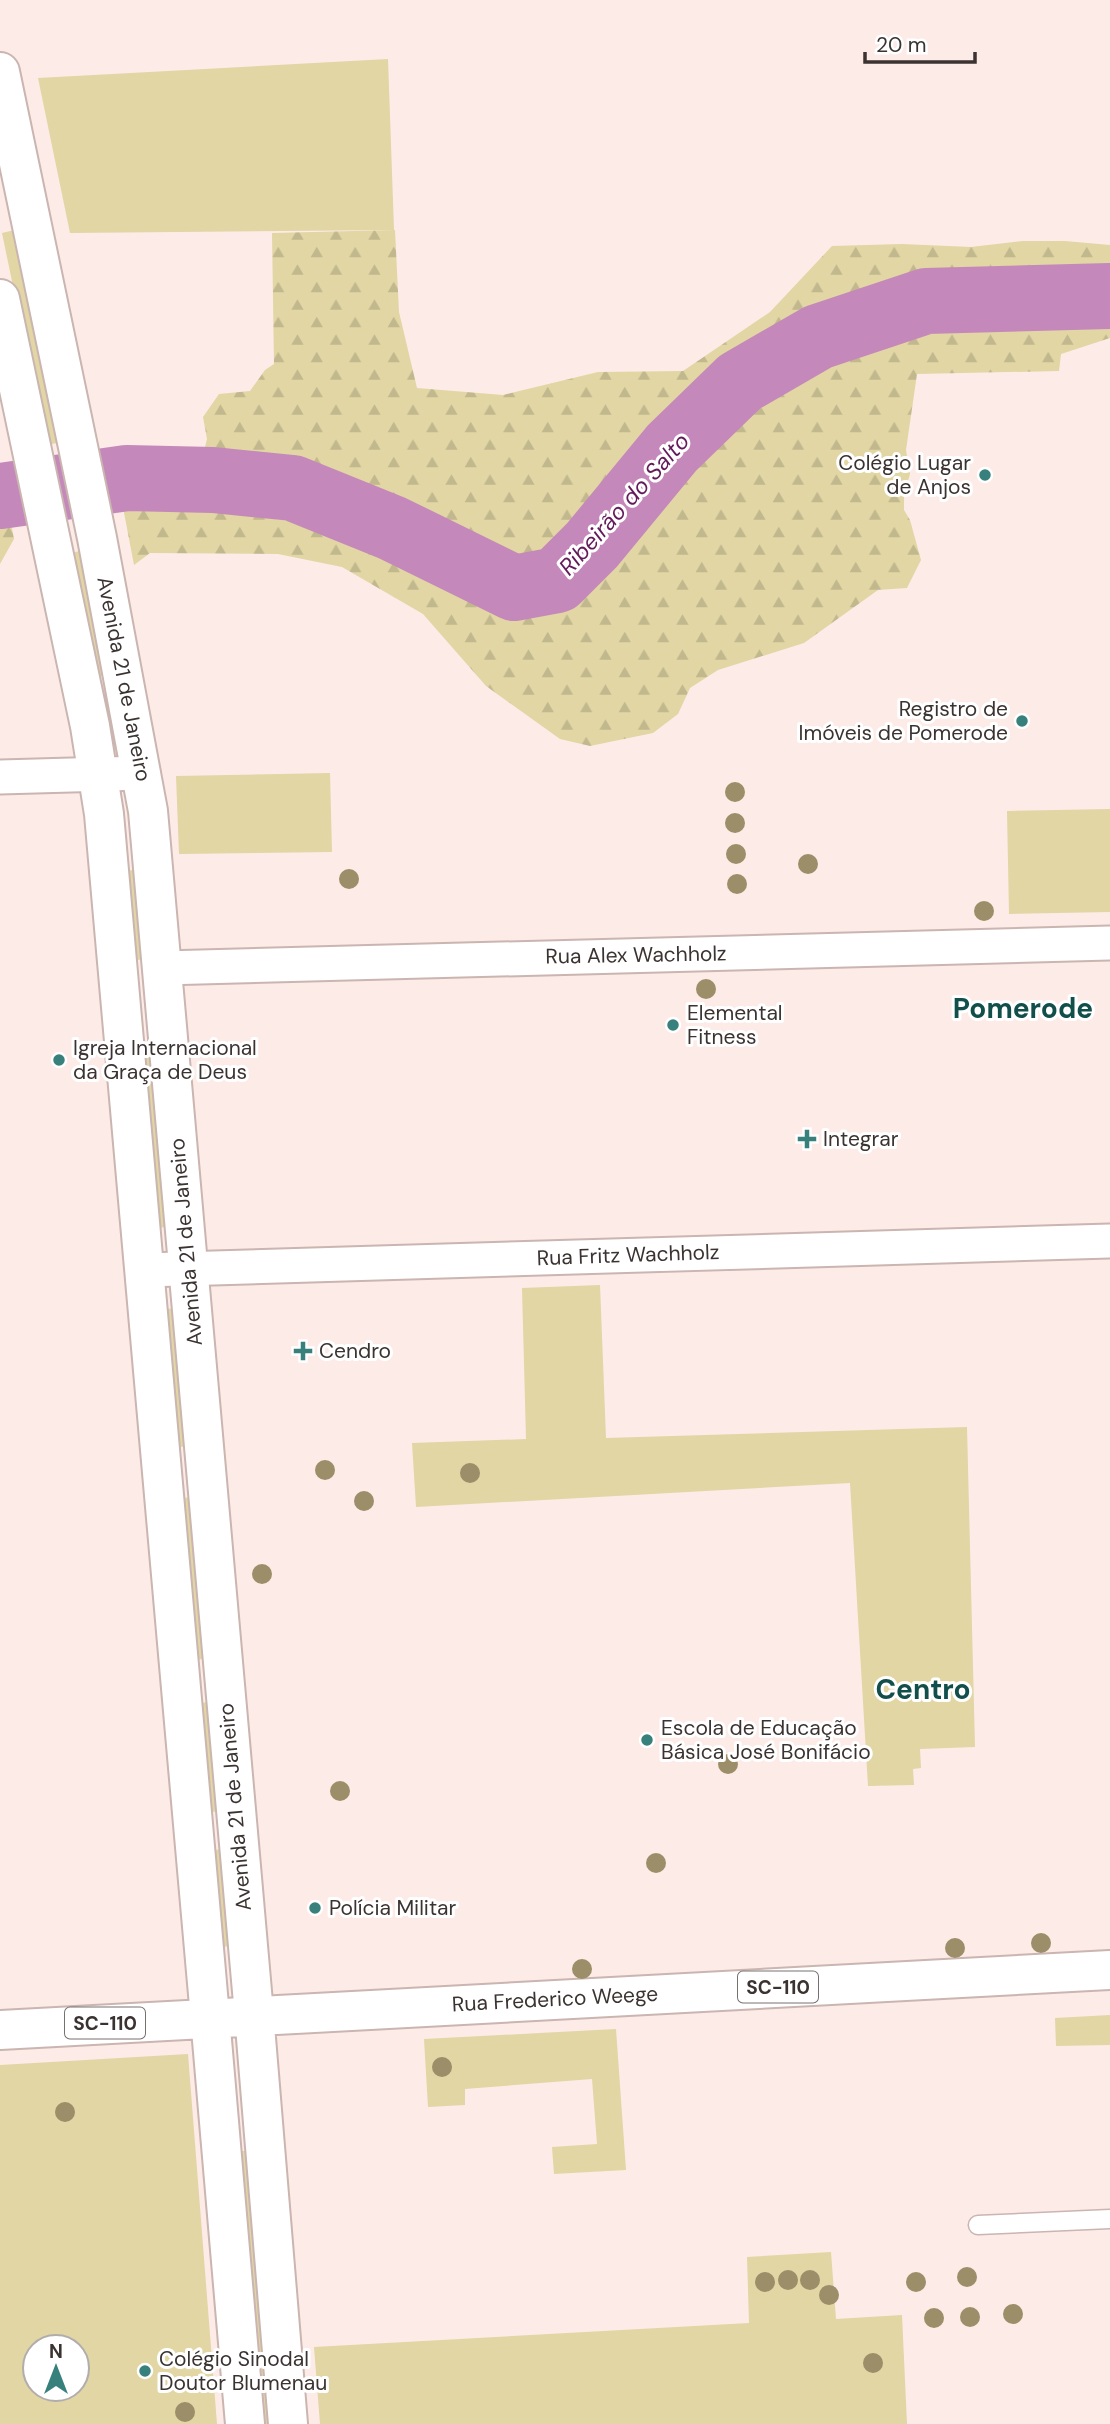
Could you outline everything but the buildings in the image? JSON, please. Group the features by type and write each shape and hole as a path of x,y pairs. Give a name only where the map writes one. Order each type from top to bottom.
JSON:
{"main road":[{"name":"Avenida 21 de Janeiro","path":"0,72 12,192 78,449 143,773 163,968 288,2424"},
{"name":"Avenida 21 de Janeiro","path":"0,299 98,775 107,846 245,2424"},
{"path":"121,1000 163,968"},
{"path":"162,1471 206,1467"},
{"path":"180,1677 224,1675"},
{"path":"194,1829 237,1827"},
{"name":"Rua Frederico Weege","path":"0,2030 254,2014 1110,1970"}],"street":[{"path":"0,777 143,773"},
{"name":"Rua Alex Wachholz","path":"163,968 1110,943"},
{"name":"Rua Fritz Wachholz","path":"145,1270 1110,1241"}],"lane":[{"path":"978,2225 1110,2219"}],"green space":[{"path":"388,59 394,230 70,233 38,78"},
{"path":"19,229 63,442 46,445 2,233"},
{"path":"395,230 399,312 417,388 503,395 598,372 683,371 770,312 832,246 902,244 971,247 1023,241 1110,245 1110,338 1061,354 1059,371 917,374 906,450 910,474 904,495 904,510 910,520 921,560 907,588 878,590 804,643 718,670 690,688 678,714 653,733 590,746 560,739 486,686 423,614 342,567 278,554 150,553 134,565 122,502 145,476 201,463 207,439 203,417 219,394 250,391 265,370 274,364 272,233"},
{"path":"0,465 14,539 0,564"},
{"path":"86,550 112,674 96,677 70,553"},
{"path":"330,773 332,852 179,854 176,776"},
{"path":"1110,809 1110,912 1009,914 1007,811"},
{"path":"139,869 148,959 136,960 126,871"},
{"path":"154,1045 171,1226 159,1228 142,1046"},
{"path":"600,1285 606,1438 967,1427 975,1747 920,1749 921,1768 913,1769 914,1785 868,1786 850,1483 416,1507 412,1443 526,1439 522,1288"},
{"path":"179,1308 191,1446 179,1447 167,1309"},
{"path":"194,1497 207,1658 196,1660 183,1498"},
{"path":"214,1701 223,1811 211,1812 202,1703"},
{"path":"225,1849 232,1946 221,1947 214,1850"},
{"path":"1110,2015 1110,2045 1056,2046 1055,2018"},
{"path":"616,2029 626,2170 554,2174 552,2147 597,2144 592,2079 465,2089 465,2105 428,2107 424,2039"},
{"path":"188,2054 217,2424 0,2424 0,2065"},
{"path":"239,2151 249,2151 273,2424 263,2424"},
{"path":"831,2252 836,2319 902,2315 907,2424 320,2424 314,2347 749,2323 747,2257"}],"waterway":[{"name":"Ribeirão do Salto","path":"0,496 127,478 213,480 293,488 392,528 514,588 557,580 592,545 672,448 740,382 818,337 926,301 1110,296"}],"place":[{"name":"Colégio Lugar de Anjos","path":"985,475"},
{"name":"Registro de Imóveis de Pomerode","path":"1022,721"},
{"name":"Elemental Fitness","path":"673,1025"},
{"name":"Igreja Internacional da Graça de Deus","path":"59,1060"},
{"name":"Integrar","path":"807,1139"},
{"name":"Cendro","path":"303,1351"},
{"name":"Escola de Educação Básica José Bonifácio","path":"647,1740"},
{"name":"Polícia Militar","path":"315,1908"},
{"name":"Colégio Sinodal Doutor Blumenau","path":"145,2371"}],"district":[{"name":"Pomerode","path":"1023,1008"},
{"name":"Centro","path":"923,1689"}]}
